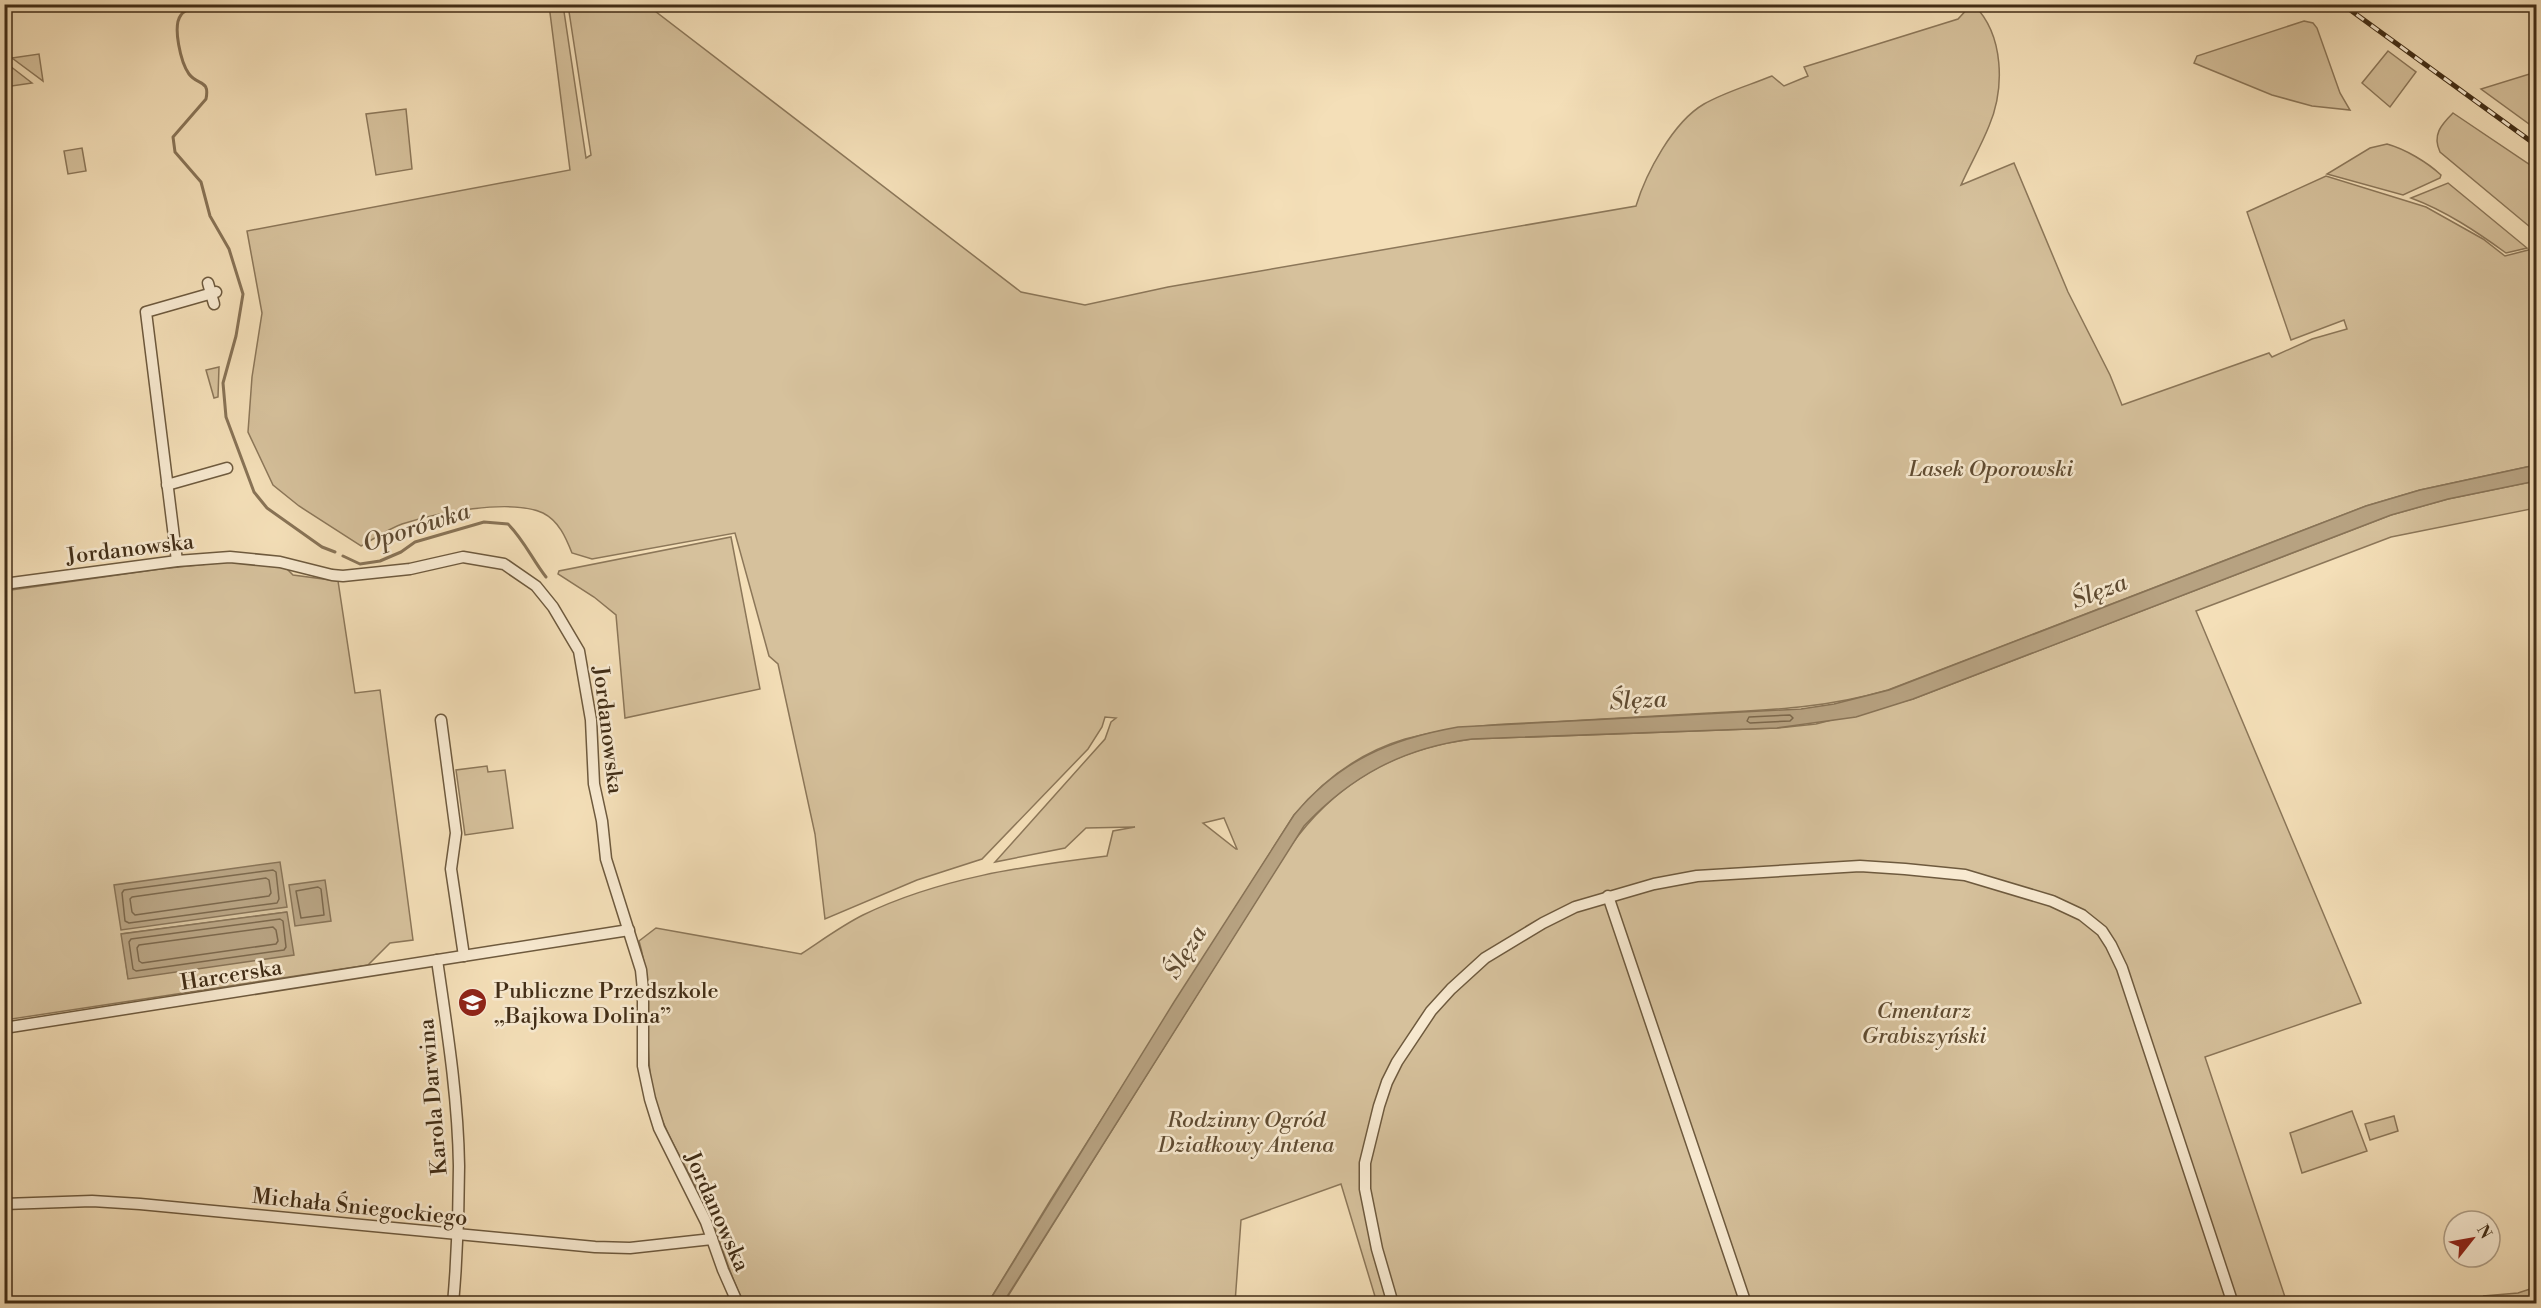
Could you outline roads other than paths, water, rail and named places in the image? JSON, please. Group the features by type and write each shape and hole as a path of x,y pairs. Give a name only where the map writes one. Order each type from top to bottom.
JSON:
{"street":[{"path":"177,561 146,312 212,293"},
{"path":"168,485 227,468"},
{"name":"Jordanowska","path":"4,584 177,561 240,557 280,562 343,576 410,569 463,557 504,564 536,586 553,607 579,651 591,720 594,784 602,821 606,859 639,962 643,990 643,1066 650,1099 659,1128 706,1222 738,1304"},
{"path":"441,720 456,833 451,869 464,956"},
{"path":"1393,1304 1368,1211 1365,1163 1379,1106 1397,1062 1431,1011 1485,958 1554,917 1608,896 1697,876 1880,866 1965,875 2052,901 2082,915 2102,931 2122,969 2233,1304"},
{"path":"1608,896 1746,1304"},
{"name":"Harcerska","path":"4,1028 629,930"},
{"name":"Karola Darwina","path":"437,960 450,1048 459,1164 458,1236 453,1304"},
{"name":"Michała Śniegockiego","path":"4,1204 92,1201 140,1204 595,1248 630,1248 712,1239"}],"water":[{"path":"2536,465 2536,481 2448,499 2391,515 1913,699 1856,717 1777,728 1472,739 1423,749 1380,767 1340,793 1304,826 1003,1303 988,1303 1174,1002 1294,815 1329,780 1367,755 1410,738 1458,727 1801,709 1834,704 1889,690 2366,506 2420,490"},
{"path":"280,862 287,907 121,930 114,885"},
{"path":"325,880 331,921 295,926 289,885"},
{"path":"287,912 294,955 128,979 121,934"}],"waterway":[{"name":"Oporówka","path":"202,4 188,9 181,15 178,20 177,36 186,69 192,78 205,85 206,99 173,137 175,152 201,182 210,216 229,249 243,294 236,336 223,383 226,417 254,492 267,508 322,547 335,552"},
{"name":"Oporówka","path":"343,556 360,564 380,561 401,552 415,542 484,522 508,524 519,536 546,577"}],"railway":[{"path":"2342,4 2536,145"}],"place":[{"name":"Publiczne Przedszkole „Bajkowa Dolina”","path":"473,1003"}],"park label":[{"name":"Lasek Oporowski","path":"1991,468"},
{"name":"Cmentarz Grabiszyński","path":"1924,1022"},
{"name":"Rodzinny Ogród Działkowy Antena","path":"1246,1132"}],"water label":[{"name":"Ślęza","path":"2099,591"},
{"name":"Ślęza","path":"1638,700"},
{"name":"Ślęza","path":"1185,952"}]}
